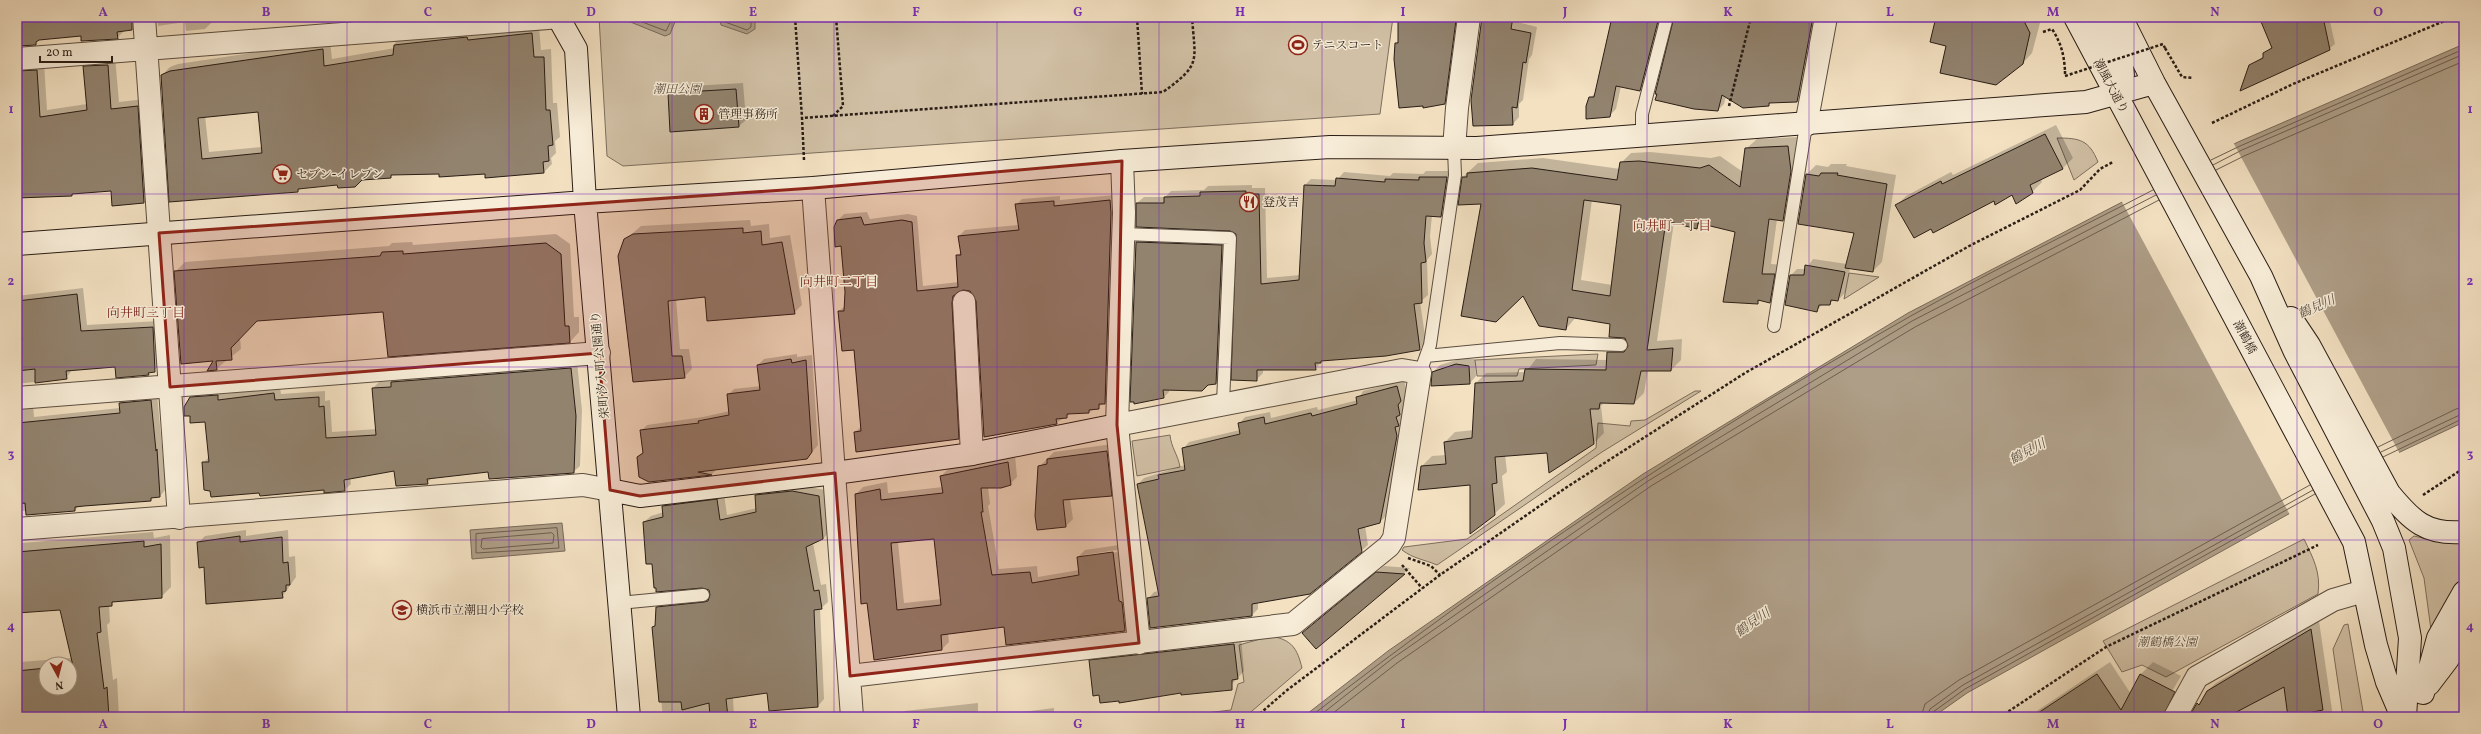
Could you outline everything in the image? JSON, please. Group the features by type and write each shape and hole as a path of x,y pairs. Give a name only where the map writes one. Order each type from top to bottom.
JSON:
{"street":[{"path":"144,17 179,518"},
{"path":"17,59 559,17"},
{"name":"栄町汐入町公園通り","path":"559,17 576,48 585,202 629,717"},
{"path":"1454,149 1457,108 1469,17"},
{"path":"1806,125 1826,17"},
{"name":"潮風大通り","path":"2075,17 2149,155"},
{"path":"2096,17 2122,66 2123,75 2116,94"},
{"path":"2121,17 2154,83 2262,276 2295,352 2381,497 2394,548 2410,638 2405,717"},
{"path":"17,244 585,202 813,188 1122,161 1330,147 1454,149 1806,125 2086,102 2154,83"},
{"name":"潮鶴橋","path":"2149,155 2354,542 2364,591 2387,682 2405,717"},
{"path":"1122,161 1123,234 1117,425 1139,643"},
{"path":"813,188 852,717"},
{"path":"964,302 972,454"},
{"path":"17,398 599,353"},
{"path":"17,529 179,518 583,485 640,496 835,473 972,454 1223,403 1402,370 1423,364 1394,538 1389,546 1293,624 850,676"},
{"path":"2381,497 2403,510 2423,527 2450,533 2464,532"},
{"path":"2175,717 2197,677 2333,600 2364,591"},
{"path":"2423,693 2438,638 2464,592"},
{"path":"2405,717 2448,659 2464,630"}],"lane":[{"path":"1642,137 1642,114 1667,17"},
{"path":"1774,326 1806,125"},
{"path":"1454,149 1455,175 1423,364 1560,343 1621,345"},
{"path":"1123,234 1230,238 1223,403"},
{"path":"619,603 703,595"}],"path":[{"path":"796,17 804,160"},
{"path":"833,116 843,106 836,17"},
{"path":"1137,17 1142,94"},
{"path":"802,118 1163,92 1185,76 1195,61 1192,17"},
{"path":"1728,112 1751,17"},
{"path":"2212,123 2294,84 2454,17"},
{"path":"2043,32 2052,29 2055,33 2064,51 2065,76 2163,44 2180,75 2182,77 2193,78"},
{"path":"1256,717 1286,691 1422,588 1567,487 1746,373 1971,245 2080,190 2100,169 2113,162"},
{"path":"2417,498 2464,468"},
{"path":"2000,717 2106,647 2318,545"},
{"path":"1402,555 1431,566 1440,575"},
{"path":"1408,569 1422,588"}],"highlighted area":[{"path":"1122,161 1117,425 1139,643 850,676 835,473 640,496 610,490 599,353 170,387 159,233 813,188"}],"green space":[{"name":"潮田公園","path":"599,17 1393,17 1380,114 623,166 607,156"},
{"path":"2057,138 2072,139 2083,142 2091,149 2098,162 2074,180"},
{"path":"1849,273 1879,277 1844,299"},
{"path":"1598,354 1596,365 1519,369 1517,376 1477,376 1475,360"},
{"path":"1695,391 1701,391 1602,452 1437,565 1415,557 1402,550 1404,547 1467,539 1596,448 1598,423 1630,426 1631,421 1645,420"},
{"path":"1170,435 1180,467 1137,476 1132,441"},
{"path":"2414,536 2440,542 2464,544 2464,574 2431,630 2424,578 2409,540"},
{"name":"潮鶴橋公園","path":"2304,539 2317,572 2319,586 2318,594 2166,677 2142,665 2122,672 2103,641"},
{"path":"2348,624 2364,717 2343,717 2333,649 2344,625"},
{"path":"1271,636 1284,640 1296,650 1302,668 1245,717 1196,717 1197,714 1231,710 1238,684 1244,682 1239,645"}],"water":[{"path":"625,17 677,17 670,34 665,36 628,21"},
{"path":"719,17 755,17 755,29 747,34 721,25"},
{"name":"鶴見川","path":"2464,44 2464,422 2400,452 1967,693 1933,717 1303,717 1388,651 1643,474 1908,313 2238,142"},
{"path":"562,523 565,551 472,559 470,530"}],"pier":[{"path":"2233,142 2400,454 2290,515 2121,200"}],"building":[{"path":"17,17 132,17 132,30 117,32 118,39 81,41 81,36 39,40 36,42 36,45 17,46"},
{"path":"1482,17 1513,17 1511,29 1531,33 1526,63 1523,62 1517,108 1512,107 1513,125 1473,126 1471,100"},
{"path":"1612,17 1659,17 1640,91 1616,86 1610,117 1586,119 1586,106 1589,97 1594,97"},
{"path":"1674,17 1813,17 1797,102 1769,103 1769,106 1743,108 1722,95 1718,111 1694,109 1655,100 1657,94 1655,94"},
{"path":"1936,17 2022,17 2030,33 2023,64 1996,85 1940,73 1946,46 1930,42"},
{"path":"2259,17 2323,17 2330,50 2240,91 2249,65 2263,58 2263,53 2272,48"},
{"path":"1398,19 1456,20 1445,104 1423,108 1423,106 1399,108 1394,59 1395,43 1398,43"},
{"path":"532,33 534,57 544,57 546,110 550,110 553,145 548,146 549,161 543,162 544,173 485,178 485,174 439,177 439,174 391,175 391,178 362,180 355,187 338,188 337,185 298,189 298,192 169,202 161,75 170,71 323,49 324,66 393,55 394,45 467,37 468,40","holes":["258,112 262,153 202,159 198,118"]},
{"path":"108,65 111,109 138,106 144,203 112,206 111,191 72,194 72,196 17,198 17,71 37,70 40,117 87,110 83,66"},
{"name":"管理事務所","path":"736,89 739,127 670,132 668,93"},
{"path":"2045,134 2063,169 2030,185 2033,193 2016,204 2012,195 1995,205 1994,201 1933,233 1931,229 1914,238 1895,205 1941,181 1942,184"},
{"path":"1788,146 1791,171 1783,221 1769,219 1762,274 1775,274 1770,303 1758,300 1758,304 1723,302 1735,232 1698,223 1697,229 1666,221 1647,350 1673,348 1671,371 1641,371 1634,404 1600,403 1599,409 1590,409 1594,444 1549,473 1547,453 1495,457 1497,483 1492,484 1495,515 1470,534 1470,485 1418,490 1421,466 1446,464 1444,442 1472,438 1475,383 1523,381 1525,369 1606,370 1607,352 1624,352 1628,346 1625,338 1609,337 1610,324 1568,317 1566,330 1539,326 1523,296 1496,322 1461,316 1481,204 1458,205 1462,177 1467,177 1467,173 1532,168 1617,180 1620,162 1639,161 1700,168 1709,165 1740,187 1745,148","holes":["1584,200 1621,205 1610,296 1572,290"]},
{"path":"1821,173 1838,173 1837,175 1887,184 1873,272 1845,268 1854,233 1798,224 1806,174 1819,176"},
{"path":"1419,177 1447,177 1441,217 1426,216 1424,243 1426,262 1421,263 1422,303 1414,304 1420,350 1386,356 1321,361 1321,363 1315,363 1316,370 1257,370 1257,381 1231,380 1236,234 1230,231 1136,227 1136,203 1164,203 1164,197 1200,196 1200,192 1246,191 1246,194 1259,194 1261,284 1299,280 1304,185 1335,186 1336,178 1385,182 1385,179 1419,180"},
{"path":"1110,200 1111,213 1105,404 1099,404 1099,409 1089,410 1089,413 1067,414 1067,418 1056,419 1057,424 984,437 976,301 970,291 963,290 953,296 952,303 959,439 856,452 854,432 861,431 854,350 842,351 838,311 844,311 845,292 841,246 835,247 834,227 837,220 861,217 864,225 902,220 912,222 917,291 958,287 956,255 961,255 958,236 1019,230 1015,204 1054,201 1054,206"},
{"path":"743,228 743,233 761,231 762,245 782,242 795,314 707,321 705,297 668,301 672,356 682,356 685,378 633,382 618,256 624,239 633,234"},
{"path":"1136,242 1222,245 1216,384 1208,385 1202,391 1163,390 1164,398 1134,404 1134,402 1130,402"},
{"path":"546,243 561,254 565,326 569,326 570,343 388,357 383,312 257,321 231,348 232,360 216,361 217,370 207,371 213,361 181,364 174,271 380,256 382,252 403,251 403,254"},
{"path":"1805,265 1845,272 1838,301 1831,300 1830,305 1819,305 1817,312 1785,305 1790,275 1804,275"},
{"path":"77,294 81,331 153,327 155,372 148,373 149,375 116,378 115,367 66,371 67,379 35,383 35,369 17,371 17,340 22,340 17,301"},
{"path":"791,359 792,363 806,360 812,452 807,459 698,472 712,475 649,482 639,477 637,457 643,453 640,430 699,423 698,421 729,415 727,394 760,390 757,365"},
{"path":"1456,364 1469,366 1470,384 1431,386 1432,372"},
{"path":"571,368 576,416 574,473 489,479 488,472 427,479 428,484 396,486 394,471 344,480 345,491 324,493 324,490 260,496 259,493 211,497 210,491 204,490 202,462 209,462 205,422 190,423 190,416 184,416 184,407 190,397 218,395 218,400 274,393 275,400 319,397 319,407 324,406 326,438 376,435 372,388 391,387 391,382"},
{"path":"1397,386 1401,401 1398,405 1400,415 1396,417 1399,426 1395,427 1397,436 1380,523 1358,529 1362,552 1310,594 1252,604 1252,616 1150,628 1147,598 1159,596 1137,484 1159,479 1158,475 1185,470 1182,448 1240,434 1238,423 1264,417 1265,424 1311,413 1312,416 1357,404 1356,397"},
{"path":"151,400 156,451 157,449 160,497 151,498 151,501 75,507 75,511 26,515 25,503 17,504 17,423 120,413 119,403"},
{"path":"1107,451 1112,496 1063,500 1066,527 1037,530 1035,516 1038,466 1047,464 1047,459"},
{"path":"1008,462 1011,485 1001,488 981,488 983,512 981,512 992,575 1030,572 1032,583 1079,575 1077,557 1113,552 1119,601 1122,602 1125,631 1006,645 1004,627 941,635 942,650 874,660 867,603 861,604 855,494 880,489 881,500 943,493 940,476","holes":["934,539 941,605 897,610 891,543"]},
{"path":"792,491 819,496 823,539 806,547 814,591 819,590 822,609 814,610 818,707 769,711 767,693 726,699 728,717 710,717 709,703 682,710 681,702 659,702 652,627 655,626 656,607 704,602 708,601 710,595 709,590 702,588 656,592 656,588 654,588 652,564 646,564 643,522 663,517 662,506 717,499 720,520 756,512 755,495"},
{"path":"240,536 240,542 282,537 283,563 288,562 290,585 286,585 286,591 282,592 283,598 206,604 204,567 199,568 197,542"},
{"path":"144,541 144,547 161,544 162,598 112,602 112,606 99,607 101,632 97,633 104,689 107,687 109,717 17,717 17,671 38,669 38,696 78,696 78,656 71,656 60,610 17,613 17,552"},
{"path":"1376,572 1405,574 1316,649 1302,633"},
{"path":"2311,629 2323,710 2288,717 2284,687 2227,717 2189,717 2197,703 2199,705 2207,691"},
{"path":"1234,644 1238,679 1232,680 1232,690 1181,695 1181,693 1119,703 1119,701 1100,703 1099,695 1093,696 1089,660"},
{"path":"2097,674 2121,710 2140,674 2175,692 2163,717 2032,717"}],"place":[{"name":"テニスコート","path":"1298,45"},
{"name":"管理事務所","path":"704,114"},
{"name":"セブン-イレブン","path":"282,174"},
{"name":"登茂吉","path":"1249,202"},
{"name":"横浜市立潮田小学校","path":"402,610"}],"district":[{"name":"向井町一丁目","path":"1672,225"},
{"name":"向井町二丁目","path":"839,281"},
{"name":"向井町三丁目","path":"146,312"}]}
